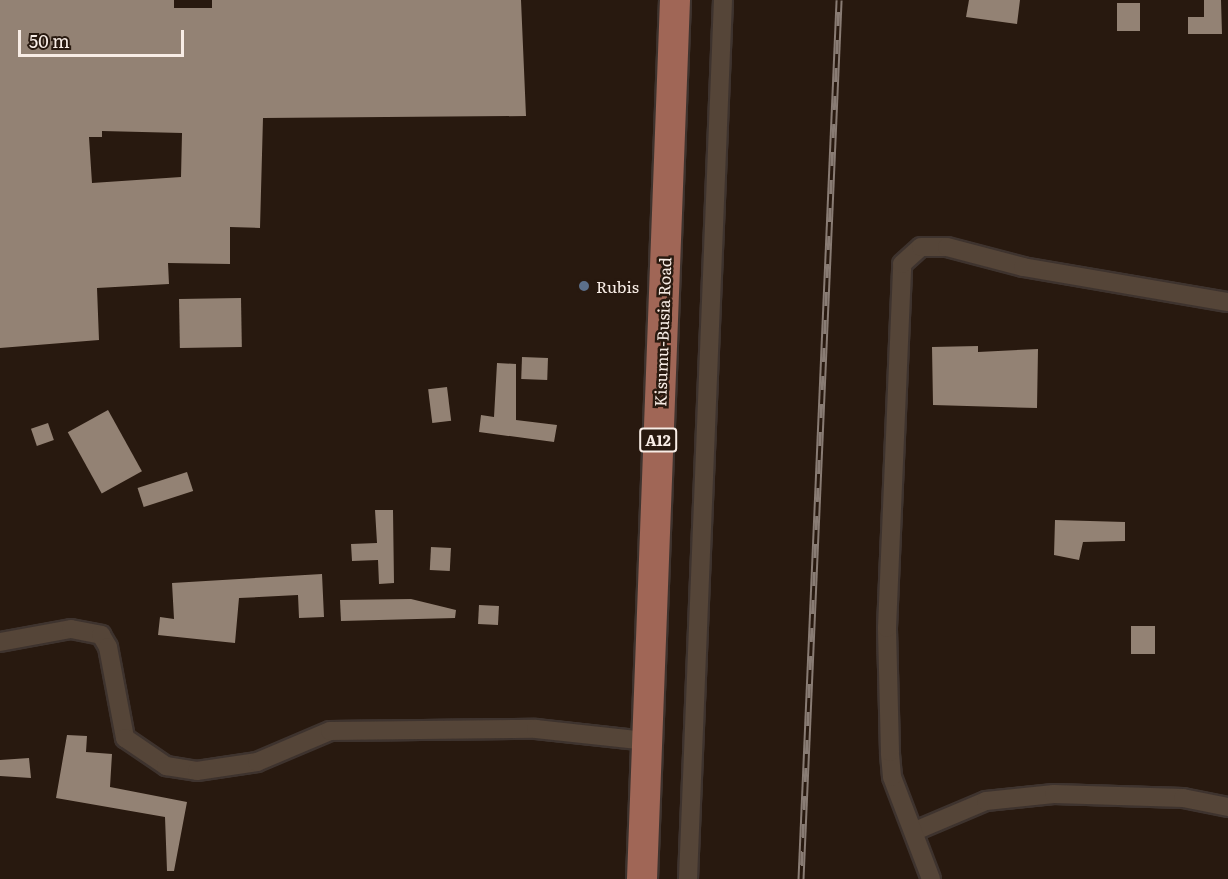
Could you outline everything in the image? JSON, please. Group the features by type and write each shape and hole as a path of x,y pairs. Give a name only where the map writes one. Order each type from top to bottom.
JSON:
{"highway":[{"name":"Kisumu-Busia Road","path":"642,879 675,0"}],"street":[{"path":"688,879 723,0"},
{"path":"931,879 915,831 892,777 888,673 902,264 921,247 947,247 1045,272 1228,302"},
{"path":"0,642 71,629 101,635 108,647 125,738 166,766 197,771 257,762 330,731 536,729 647,741"},
{"path":"915,831 986,801 1054,794 1183,798 1228,807"}],"building":[{"path":"0,0 174,0 174,8 212,8 212,0 521,0 526,116 263,118 260,228 230,227 230,264 168,263 169,284 97,288 99,340 0,348","holes":["102,131 182,133 181,177 92,183 89,137 102,137"]},
{"path":"969,0 1020,0 1017,24 966,17"},
{"path":"1204,0 1221,0 1222,34 1188,34 1188,17 1204,17"},
{"path":"1117,3 1140,3 1140,31 1117,31"},
{"path":"241,298 242,347 180,348 179,299"},
{"path":"978,346 978,352 1038,349 1037,408 933,405 932,347"},
{"path":"522,357 548,358 547,380 521,379"},
{"path":"497,363 516,364 516,420 557,425 554,442 479,432 481,415 494,417"},
{"path":"447,387 451,421 432,423 428,389"},
{"path":"108,410 142,471 102,494 68,432"},
{"path":"48,423 54,440 37,446 31,429"},
{"path":"187,472 193,491 144,507 138,488"},
{"path":"375,510 393,510 394,583 379,584 378,560 352,561 351,544 377,543"},
{"path":"1055,520 1125,522 1125,541 1083,542 1079,560 1054,555"},
{"path":"431,547 451,548 450,571 430,570"},
{"path":"322,574 324,617 299,618 298,595 239,598 235,643 158,635 160,617 174,619 172,583"},
{"path":"411,599 456,610 455,618 341,621 340,600"},
{"path":"479,605 499,606 498,625 478,624"},
{"path":"1131,626 1155,626 1155,654 1131,654"},
{"path":"67,735 87,736 86,752 112,754 110,787 187,802 174,871 167,871 165,817 56,798"},
{"path":"29,758 31,778 0,776 0,760"}],"railway":[{"path":"801,879 839,0"}],"place":[{"name":"Rubis","path":"584,286"}]}
